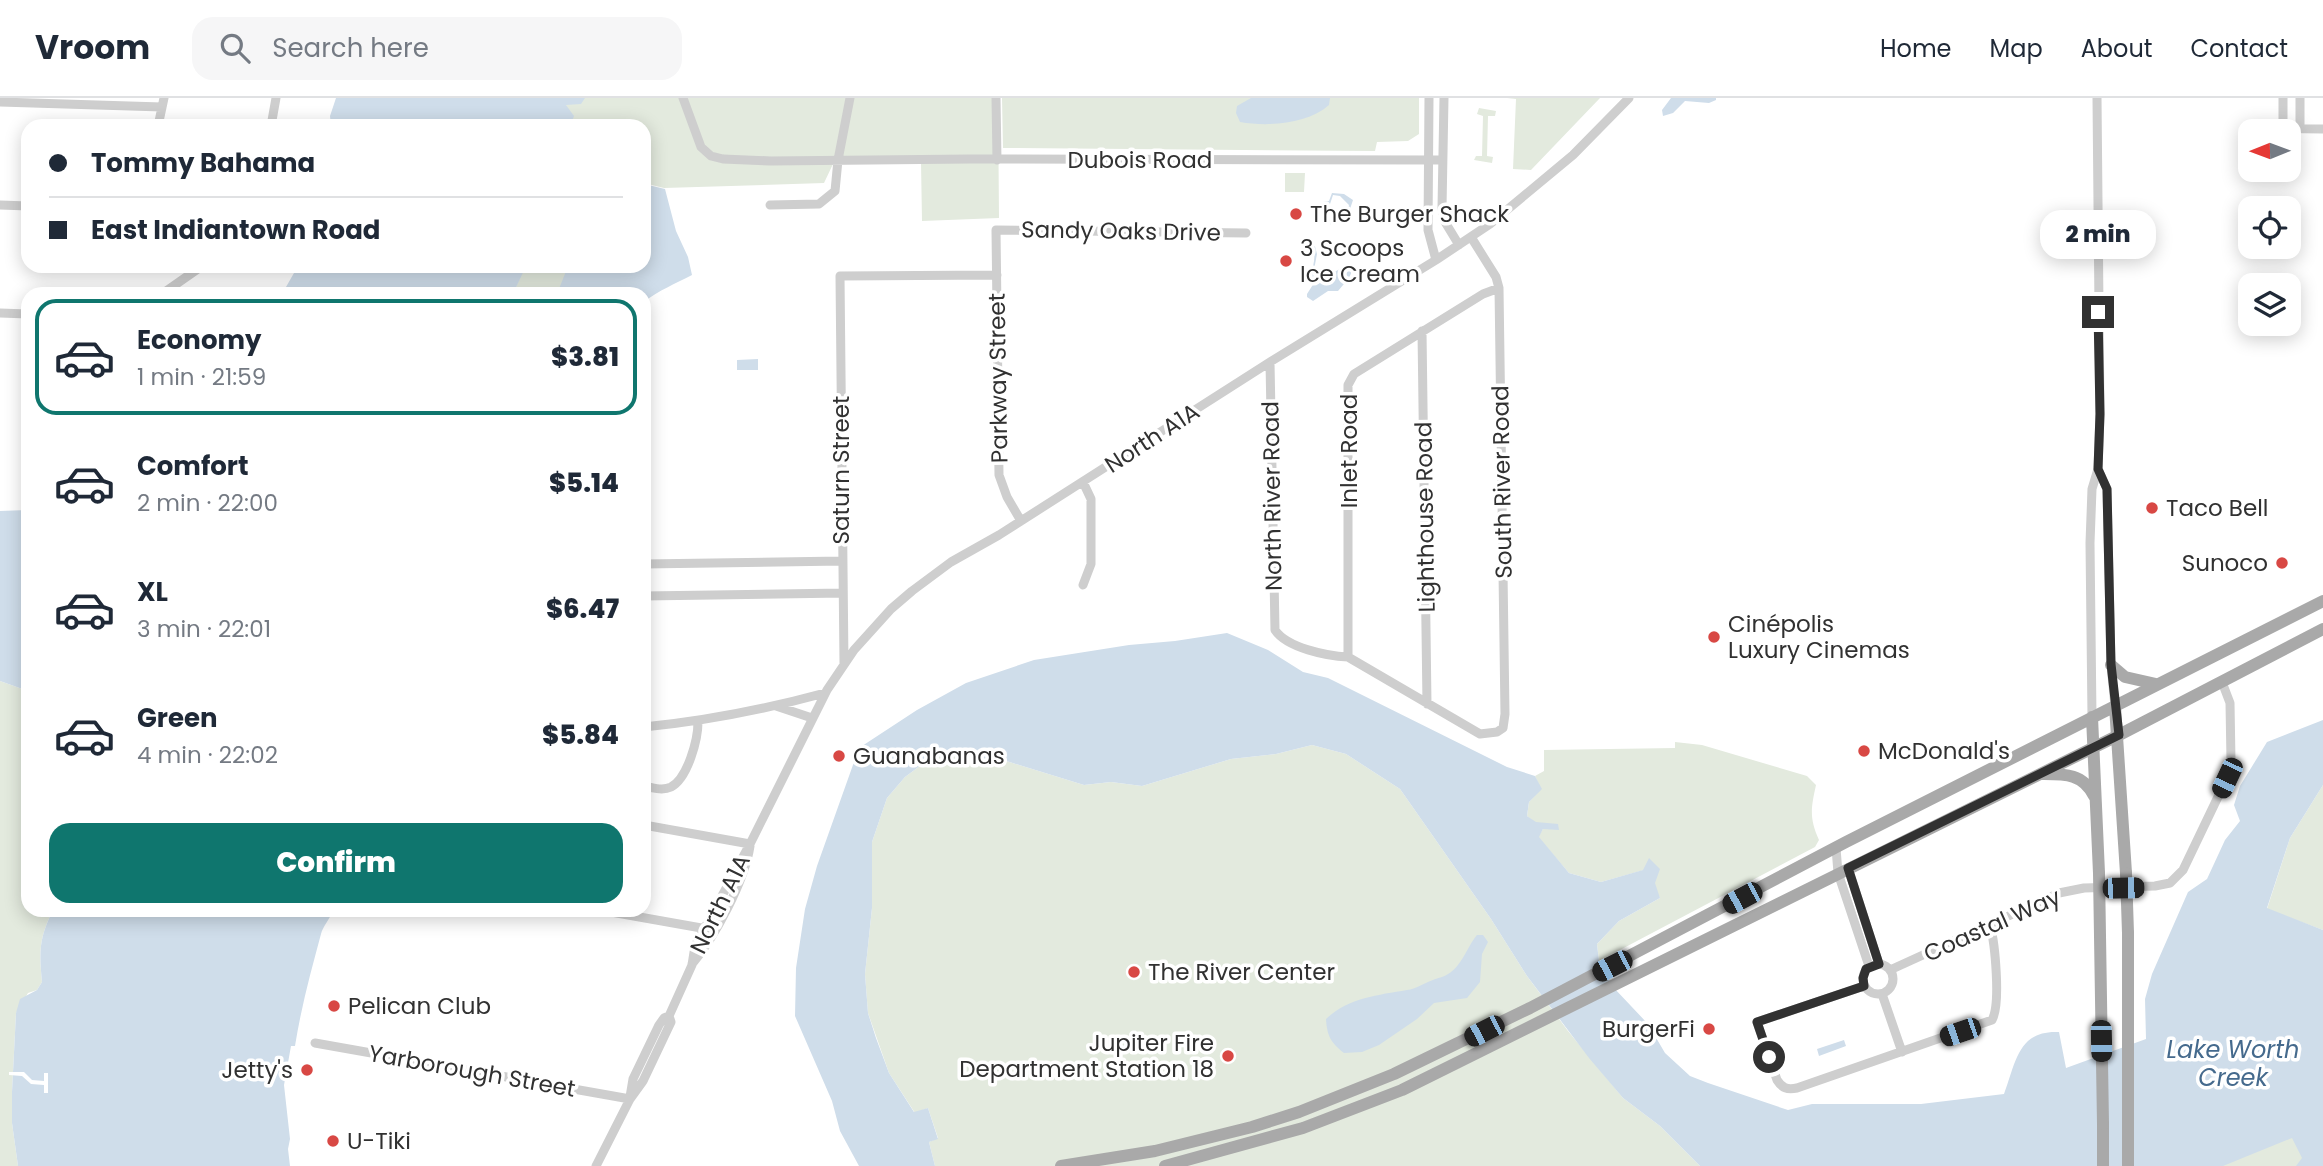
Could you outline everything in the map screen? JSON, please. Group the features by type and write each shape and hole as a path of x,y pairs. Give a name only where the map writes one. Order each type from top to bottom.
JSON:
{"main road":[{"path":"1061,1166 1155,1151 1299,1112 1394,1074 1530,1008 1836,848 2323,601"},
{"path":"1166,1166 1256,1143 1402,1090 2119,735 2323,629"},
{"path":"2111,664 2125,677 2157,684"},
{"path":"2115,706 2126,873 2128,1166"},
{"path":"2092,717 2099,873 2103,1166"},
{"path":"2038,774 2067,774 2077,777 2091,789 2095,800"}],"street":[{"path":"272,119 276,98"},
{"name":"Dubois Road","path":"683,98 701,147 711,156 723,159 1442,160"},
{"path":"770,205 819,204 835,191 850,98"},
{"path":"996,98 997,160"},
{"path":"1429,98 1428,230 1436,260"},
{"path":"1444,98 1443,215 1459,245"},
{"name":"North A1A","path":"692,965 695,946 750,844 825,692 872,629 912,590 951,562 1021,521 1471,237 1573,155 1629,98"},
{"path":"2092,717 2090,543 2092,489 2098,469 2100,414 2097,98"},
{"path":"2283,98 2283,119"},
{"path":"2300,98 2300,119"},
{"path":"0,102 163,103"},
{"path":"2301,128 2323,129"},
{"path":"0,205 21,206"},
{"name":"Sandy Oaks Drive","path":"996,230 1246,233"},
{"name":"Parkway Street","path":"996,230 999,475 1007,497 1021,521"},
{"name":"South River Road","path":"1427,704 1480,734 1497,732 1503,727 1505,714 1499,288 1496,277 1471,237"},
{"path":"172,287 192,273"},
{"name":"Saturn Street","path":"844,664 840,276 997,275"},
{"name":"Inlet Road","path":"1349,657 1348,385 1354,374 1483,294 1499,288"},
{"path":"0,313 21,314"},
{"name":"Lighthouse Road","path":"1422,331 1427,704"},
{"name":"North River Road","path":"1270,362 1275,630 1289,642 1328,656 1349,657"},
{"path":"2098,469 2107,489 2111,664 2115,706"},
{"path":"1083,482 1091,499 1091,564 1083,585"},
{"path":"651,564 842,561"},
{"path":"651,596 843,593"},
{"path":"1349,657 1427,704"},
{"name":"Coastal Way","path":"1890,970 2059,893 2084,888 2155,886 2170,883 2183,870 2227,778 2231,761 2230,703 2222,682"},
{"path":"651,726 698,722 825,692"},
{"path":"774,706 812,718"},
{"path":"651,787 665,789 676,783 696,746 698,722"},
{"path":"651,826 750,844"},
{"name":"North A1A","path":"596,1166 657,1053 671,1022 669,1016 692,965 716,930 748,859 750,844"},
{"path":"1836,848 1874,965"},
{"path":"640,917 716,930"},
{"path":"1864,986 1757,1022 1777,1080 1786,1089 1992,1020 1996,1009 1995,946 1990,925"},
{"path":"1874,965 1890,970 1892,982 1882,994 1872,993 1864,986 1863,974 1874,965"},
{"path":"1882,994 1902,1052"},
{"name":"Yarborough Street","path":"315,1043 630,1099"}],"shaded area":[{"path":"565,98 998,98 999,218 922,221 921,162 833,164 824,183 664,188 651,185 651,119 568,119"},
{"path":"1002,98 1419,98 1419,134 1408,141 1377,142 1375,151 1003,148"},
{"path":"1507,98 1600,98 1531,170 1513,169 1516,99"},
{"path":"1479,108 1496,111 1495,116 1488,116 1487,156 1493,157 1492,163 1474,160 1476,156 1482,156 1483,116 1477,114"},
{"path":"1285,173 1305,173 1304,192 1285,192"},
{"path":"522,273 566,273 561,287 516,287"},
{"path":"0,681 21,688 21,917 50,917 41,945 42,982 37,990 28,993 16,1013 12,1123 18,1166 0,1166"},
{"path":"1675,742 1702,745 1807,776 1816,785 1812,813 1819,840 1815,847 1599,961 1597,944 1619,921 1660,898 1644,870 1601,882 1569,873 1538,837 1543,829 1527,816 1529,802 1541,789 1535,776 1544,771 1544,750 1675,748"},
{"path":"1312,745 1346,754 1400,789 1491,919 1527,976 1568,1031 1623,1098 1660,1126 1700,1166 935,1166 929,1142 938,1138 928,1108 915,1113 889,1073 868,1013 865,974 872,908 872,842 887,798 905,777 932,757 962,756 1003,760 1084,785 1111,782 1142,786 1231,759 1276,754"},
{"path":"2323,785 2323,930 2267,909 2290,838"},
{"path":"2323,1120 2323,1166 2220,1166"}],"water":[{"path":"336,98 585,98 581,104 566,105 574,116 573,119 330,119"},
{"path":"1251,98 1330,98 1329,105 1299,120 1275,124 1240,122 1236,113 1237,106"},
{"path":"1671,98 1716,100 1709,103 1685,101 1673,113 1663,116 1662,110"},
{"path":"651,186 665,189 692,275 651,297 651,287 560,287 565,273 651,273"},
{"path":"1332,193 1344,194 1353,200 1349,212 1336,216 1331,225 1329,220 1337,214 1347,212 1349,205 1340,196 1333,195 1330,204 1320,207 1323,202 1329,201"},
{"path":"1313,239 1317,254 1313,275 1315,277 1324,270 1333,272 1345,266 1352,271 1338,291 1328,291 1313,301 1307,294 1314,283 1312,274 1314,256 1311,240"},
{"path":"294,273 523,273 516,287 286,287"},
{"path":"758,359 758,370 737,370 737,360"},
{"path":"21,510 21,688 0,681 0,511"},
{"name":"Lake Worth Creek","path":"1227,633 1268,650 1303,672 1328,678 1507,767 1535,776 1542,789 1529,802 1527,816 1536,822 1558,824 1559,830 1543,829 1539,837 1569,873 1601,882 1643,870 1649,858 1660,869 1655,883 1660,898 1619,921 1597,944 1599,961 1614,988 1648,1024 1665,1053 1690,1076 1788,1110 1812,1104 1921,1104 2004,1094 2021,1050 2035,1036 2059,1032 2066,1068 2146,1039 2145,999 2152,974 2188,892 2207,879 2225,840 2240,821 2234,805 2240,786 2267,742 2323,720 2323,785 2290,838 2267,908 2323,930 2323,1166 2296,1166 2302,1158 2292,1138 2223,1166 1700,1166 1660,1126 1623,1098 1589,1058 1527,976 1491,919 1400,789 1346,754 1312,745 1276,754 1231,759 1142,786 1111,782 1084,785 1003,760 962,756 932,757 905,777 887,798 872,842 872,908 865,974 868,1013 889,1073 914,1112 928,1108 938,1139 929,1142 935,1166 859,1166 840,1131 832,1101 795,1016 796,968 805,909 817,866 859,748 917,710 966,683 1034,660"},
{"path":"50,917 329,917 321,934 295,1046 291,1046 284,1085 290,1166 18,1166 12,1123 16,1013 20,999 37,990 42,982 40,962 45,929"},
{"path":"1477,935 1483,935 1488,942 1482,954 1480,982 1467,998 1434,1003 1417,1019 1379,1045 1362,1052 1344,1053 1333,1042 1326,1019 1335,1012 1364,998 1410,989 1446,975 1457,966"},
{"path":"1844,1040 1846,1046 1819,1056 1817,1049"}],"pier":[{"path":"9,1072 24,1072 32,1080 44,1081 44,1073 48,1073 48,1093 44,1093 44,1085 31,1084 22,1076 9,1075"}],"place":[{"name":"The Burger Shack","path":"1296,214"},
{"name":"3 Scoops Ice Cream","path":"1286,261"},
{"name":"Taco Bell","path":"2152,508"},
{"name":"Sunoco","path":"2282,563"},
{"name":"Cinépolis Luxury Cinemas","path":"1714,637"},
{"name":"McDonald's","path":"1864,751"},
{"name":"Guanabanas","path":"839,756"},
{"name":"The River Center","path":"1134,972"},
{"name":"Pelican Club","path":"334,1006"},
{"name":"BurgerFi","path":"1709,1029"},
{"name":"Jupiter Fire Department Station 18","path":"1228,1056"},
{"name":"Jetty's","path":"307,1070"},
{"name":"U-Tiki","path":"333,1141"}],"route":[{"path":"1769,1057 1757,1022 1864,986 1863,974 1866,969 1879,964 1848,868 2119,735 2111,664 2107,489 2098,469 2098,312"}]}
